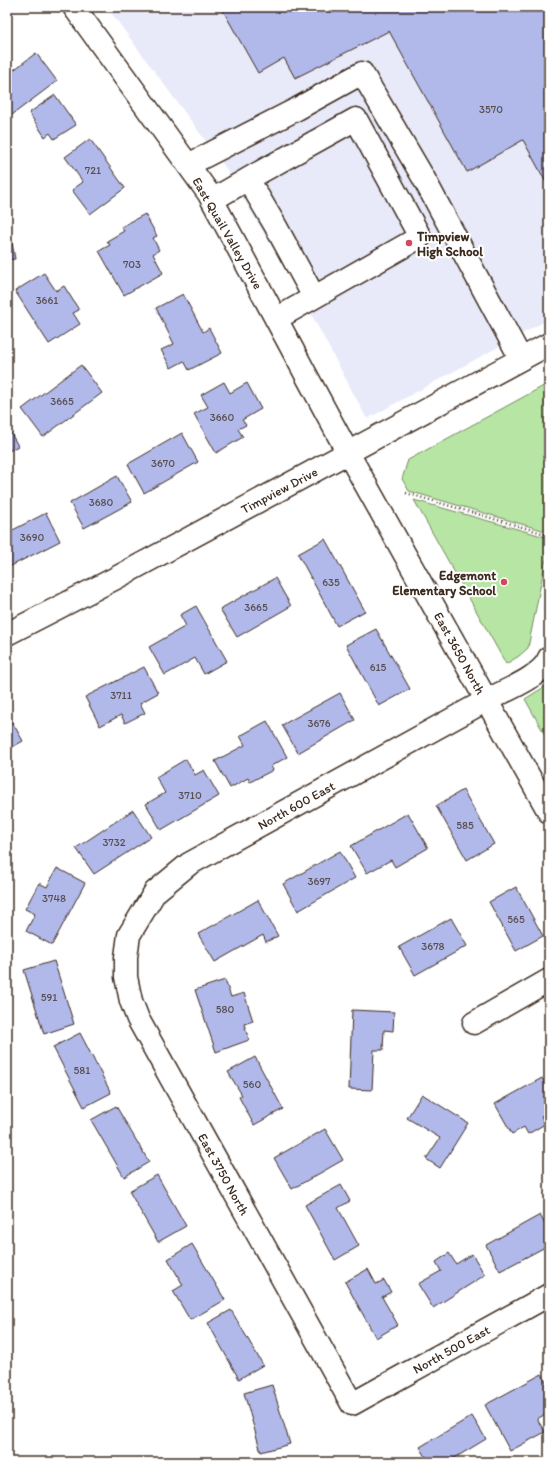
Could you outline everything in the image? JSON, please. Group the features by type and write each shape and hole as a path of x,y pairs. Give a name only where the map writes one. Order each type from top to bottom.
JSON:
{"street":[{"name":"East Quail Valley Drive","path":"74,7 212,200 348,453"},
{"path":"188,165 297,109 362,73 423,177 521,359"},
{"path":"212,200 356,119 420,237 276,319"},
{"path":"248,179 314,297"},
{"name":"Timpview Drive","path":"7,634 114,579 549,344"},
{"name":"East 3650 North","path":"348,453 549,812"},
{"name":"North 600 East","path":"129,935 155,892 189,864 486,700 531,678 547,663 549,658"},
{"name":"East 3750 North","path":"129,935 126,957 126,977 131,1001 138,1019 352,1404"},
{"path":"474,1022 549,980"},
{"name":"North 500 East","path":"352,1404 549,1295"}],"path":[{"path":"406,493 549,535"}],"shaded area":[{"name":"Timpview High School","path":"107,7 549,7 549,319 367,419 315,321 225,167"}],"green space":[{"path":"549,383 549,532 409,491 402,479 408,460"},
{"path":"414,500 549,538 549,555 545,563 528,648 519,656 506,664"},
{"path":"549,684 549,742 525,699"}],"building":[{"path":"221,7 549,7 549,183 547,184 523,140 467,172 389,31 295,78 284,58 258,73"},
{"path":"36,53 57,81 8,118 7,75"},
{"path":"55,95 76,125 54,139 50,133 45,137 29,113"},
{"path":"90,139 125,188 90,214 72,190 83,182 65,157"},
{"path":"145,214 157,236 153,238 159,250 153,254 163,273 124,295 99,251 110,245 107,241 124,231 121,227"},
{"path":"7,226 9,226 15,259 7,260"},
{"path":"44,273 56,291 64,286 79,310 73,313 80,324 49,344 15,291"},
{"path":"183,294 203,332 209,328 222,353 189,370 184,361 171,368 161,350 174,344 156,308"},
{"path":"81,365 102,393 43,437 22,409"},
{"path":"224,382 230,393 247,383 261,409 242,420 246,425 238,429 243,437 216,453 194,414 208,407 201,395"},
{"path":"7,426 18,446 7,452"},
{"path":"182,433 198,462 144,493 128,464"},
{"path":"117,476 132,502 84,528 70,503"},
{"path":"46,513 60,541 7,568 7,533"},
{"path":"325,539 365,611 337,626 298,554"},
{"path":"275,578 291,606 237,637 220,609"},
{"path":"196,606 227,661 204,674 195,658 165,675 149,647 186,626 180,615"},
{"path":"376,629 410,689 379,706 346,645"},
{"path":"144,667 158,693 140,703 145,713 125,723 121,715 100,726 85,697"},
{"path":"340,693 355,720 298,753 282,725"},
{"path":"7,713 23,741 7,750"},
{"path":"267,721 287,757 271,766 273,770 250,782 248,778 230,788 215,761 245,745 240,736"},
{"path":"186,759 195,775 204,770 219,796 161,830 146,804 165,793 156,777"},
{"path":"463,790 494,844 467,860 436,806"},
{"path":"133,810 151,837 94,874 76,848"},
{"path":"408,813 428,848 395,867 391,860 367,873 351,846"},
{"path":"340,851 355,878 298,911 283,884"},
{"path":"57,868 85,883 52,945 26,931 35,914 25,909 39,883 47,887"},
{"path":"516,887 543,936 516,951 489,902"},
{"path":"258,900 278,936 266,942 263,935 215,962 198,934"},
{"path":"451,918 467,946 415,975 399,947"},
{"path":"54,961 74,1024 44,1034 24,970"},
{"path":"225,980 231,997 244,993 253,1021 244,1024 249,1040 216,1052 195,990"},
{"path":"352,1010 394,1012 393,1031 384,1030 383,1050 374,1050 372,1090 349,1089"},
{"path":"80,1033 111,1093 84,1107 53,1047"},
{"path":"255,1057 283,1109 254,1125 239,1097 242,1095 228,1072"},
{"path":"542,1078 549,1090 549,1112 541,1116 545,1124 528,1134 524,1127 512,1134 495,1104"},
{"path":"422,1094 468,1123 440,1168 426,1159 440,1138 407,1118"},
{"path":"116,1106 149,1162 124,1177 91,1120"},
{"path":"325,1129 343,1160 292,1189 274,1158"},
{"path":"157,1175 186,1226 158,1242 129,1191"},
{"path":"341,1185 350,1201 338,1208 359,1246 335,1260 305,1205"},
{"path":"540,1215 549,1232 549,1245 500,1271 486,1245"},
{"path":"192,1244 225,1300 190,1320 173,1291 183,1285 168,1259"},
{"path":"449,1253 456,1264 472,1254 485,1275 433,1308 418,1284 441,1271 436,1262"},
{"path":"368,1269 376,1284 384,1280 391,1292 382,1297 398,1325 376,1338 345,1282"},
{"path":"231,1310 263,1365 239,1379 208,1323"},
{"path":"542,1374 549,1387 549,1412 537,1419 545,1432 510,1451 485,1405"},
{"path":"272,1385 290,1444 261,1452 244,1393"},
{"path":"472,1416 486,1439 448,1462 429,1462 420,1447"}],"place":[{"name":"Timpview High School","path":"409,243"},
{"name":"Edgemont Elementary School","path":"504,582"}]}
